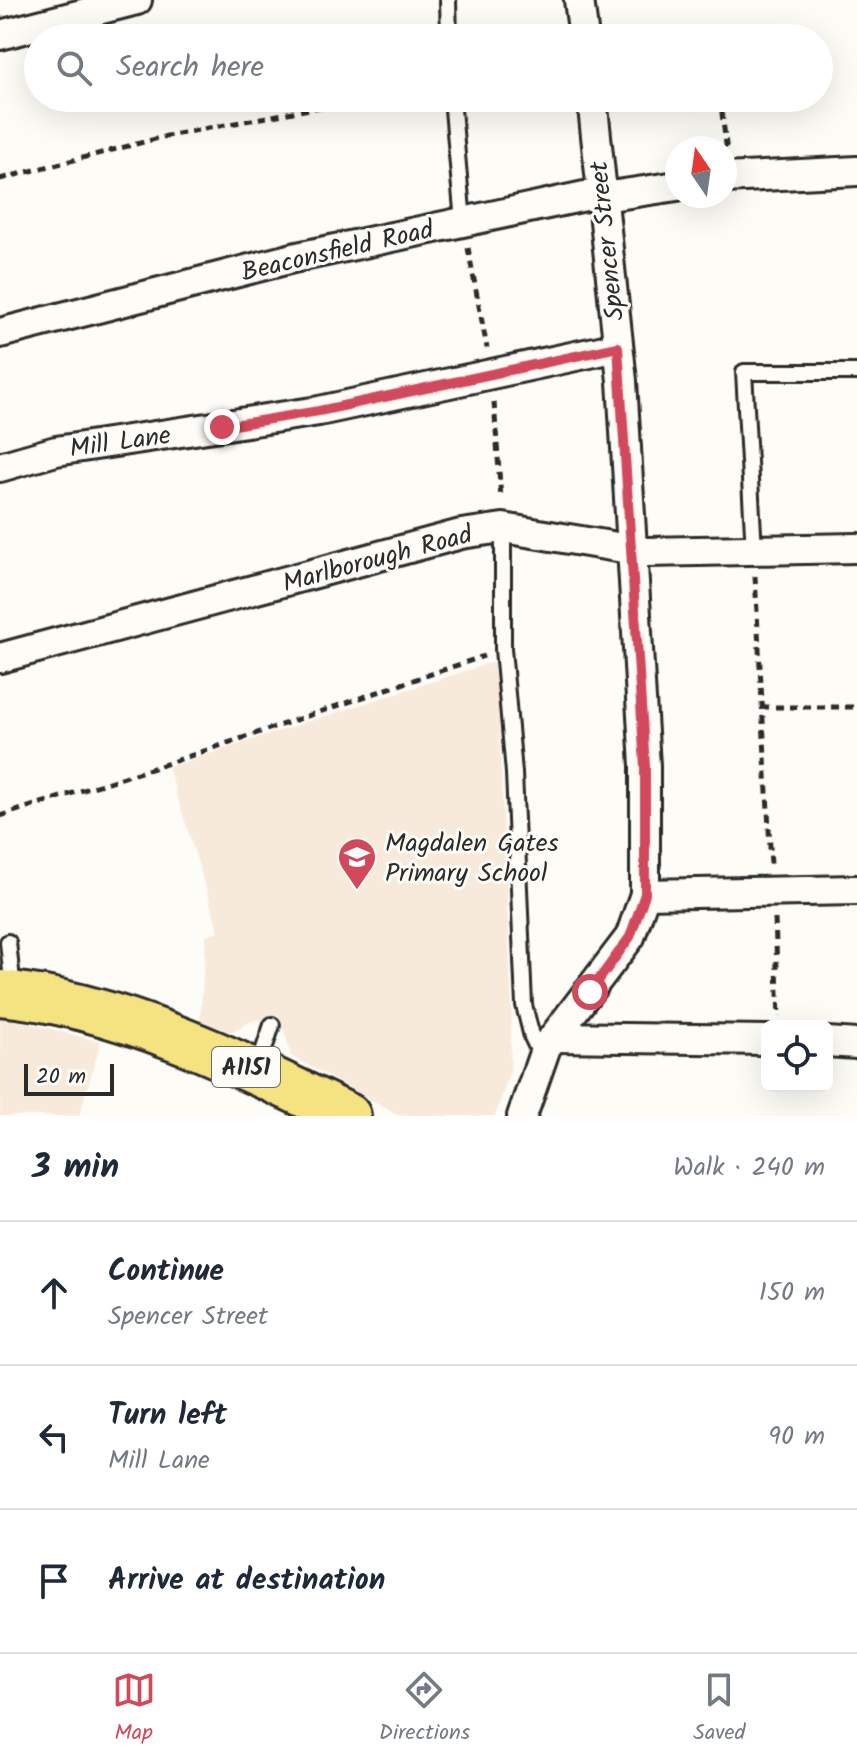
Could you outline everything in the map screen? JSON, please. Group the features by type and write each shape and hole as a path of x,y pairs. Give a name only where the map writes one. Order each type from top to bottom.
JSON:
{"main road":[{"name":"A1151","path":"6,994 141,1026 256,1071 348,1116"}],"street":[{"path":"43,24 137,0"},
{"path":"579,0 582,24"},
{"path":"0,35 24,29"},
{"name":"Spencer Street","path":"522,1116 548,1047 630,937 645,894 645,766 632,549 618,347 593,112"},
{"path":"737,177 857,171"},
{"name":"Beaconsfield Road","path":"0,333 293,258 585,196 665,188"},
{"name":"Mill Lane","path":"0,467 56,451 319,411 618,347"},
{"name":"Marlborough Road","path":"0,658 461,534 503,528 632,549 754,551 857,548"},
{"path":"645,894 857,890"},
{"path":"548,1047 761,1040"},
{"path":"833,1042 857,1044"}],"lane":[{"path":"448,0 449,24"},
{"path":"453,112 463,222"},
{"path":"754,551 744,372 857,372"},
{"path":"503,528 503,649 514,773 524,1005 532,1037 548,1047"},
{"path":"6,994 8,942"},
{"path":"256,1071 272,1025"}],"path":[{"path":"0,179 167,136 293,112"},
{"path":"721,112 724,136"},
{"path":"754,551 761,707 780,970 779,1020"},
{"path":"0,816 163,765 503,649"},
{"path":"761,707 857,707"}],"shaded area":[{"name":"Magdalen Gates Primary School","path":"496,661 512,1011 510,1072 495,1116 401,1116 291,1056 284,1030 257,1019 230,1032 200,1021 206,935 219,931 168,767"},
{"path":"0,1016 101,1042 79,1116 0,1116"}],"place":[{"name":"Magdalen Gates Primary School","path":"357,891"}],"route":[{"path":"222,427 319,411 431,384 618,347 645,766 645,894 630,937 590,992"}]}
